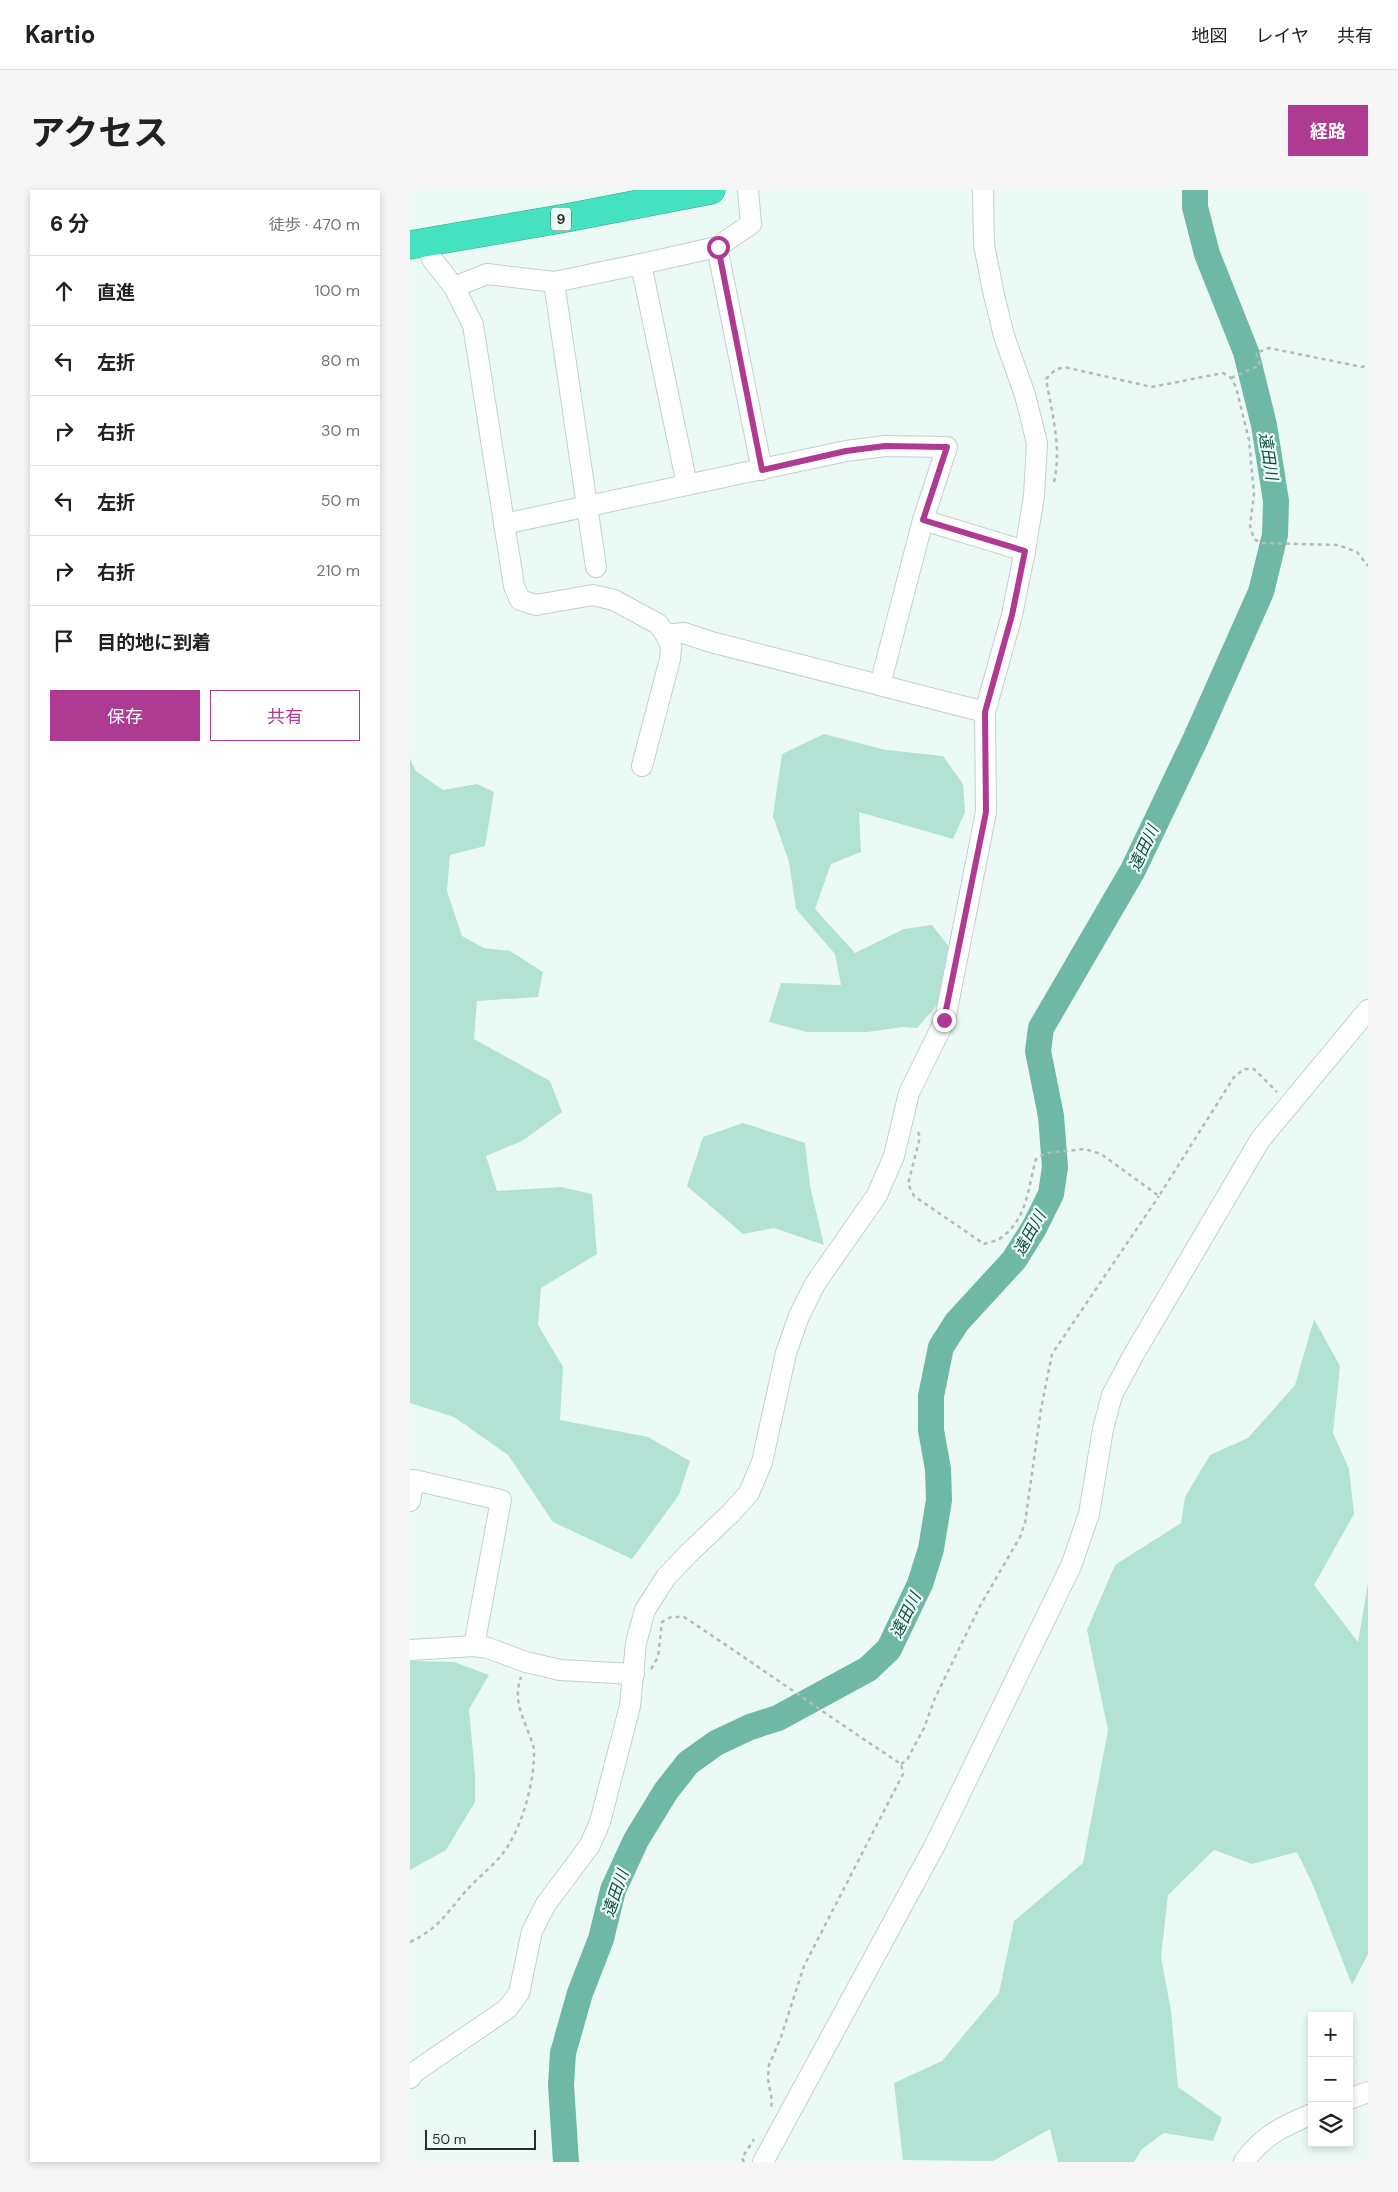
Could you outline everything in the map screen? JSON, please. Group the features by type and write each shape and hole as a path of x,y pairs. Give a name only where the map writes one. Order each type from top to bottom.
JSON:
{"highway":[{"name":"9","path":"418,244 711,190"}],"street":[{"path":"454,287 487,274 554,282 718,247 752,224 748,190"},
{"path":"410,2078 416,2071 507,2009 519,1993 532,1931 546,1904 590,1845 600,1822 630,1706 636,1643 645,1610 666,1577 732,1513 749,1493 762,1462 786,1352 799,1316 815,1284 877,1195 894,1156 904,1118 908,1093 944,1020 956,971 986,812 985,712 1012,615 1025,551 1034,496 1037,443 1025,395 1004,336 994,295 984,245 983,190"},
{"path":"418,244 454,287 473,325 514,586 520,600 536,605 593,595 614,600 658,624 666,635 671,647 670,659 642,766"},
{"path":"718,247 762,470"},
{"path":"641,264 687,485"},
{"path":"554,282 596,567"},
{"path":"504,524 846,451 885,446 947,447 923,520 880,685"},
{"path":"923,520 1025,551"},
{"path":"666,635 684,633 710,642 985,712"},
{"path":"765,2159 936,1845 1072,1566 1089,1514 1112,1394 1260,1140 1368,1010"},
{"path":"410,1501 414,1480 500,1500 474,1646"},
{"path":"410,1650 474,1646 488,1648 526,1662 582,1672 634,1674"},
{"path":"1353,2098 1368,2092"},
{"path":"1244,2162 1263,2138 1308,2116"}],"path":[{"path":"1231,378 1260,365 1256,353 1269,348 1362,367 1368,364"},
{"path":"1053,485 1057,467 1056,432 1046,379 1055,370 1064,367 1152,387 1223,373 1231,378 1236,387 1249,440 1254,494 1250,526 1254,540 1262,543 1338,545 1357,552 1368,566"},
{"path":"901,1764 907,1760 924,1728 935,1698 980,1606 1020,1537 1025,1523 1041,1409 1052,1354 1159,1196 1234,1077 1244,1069 1254,1069 1289,1104"},
{"path":"904,1118 915,1126 920,1137 908,1184 914,1196 984,1244 1002,1238 1016,1222 1029,1197 1036,1159 1046,1153 1085,1149 1101,1154 1159,1196"},
{"path":"634,1674 650,1671 658,1657 662,1622 671,1616 684,1617 770,1673 815,1707 901,1764 903,1774 804,1966 781,2037 769,2065 768,2079 772,2101 770,2114"},
{"path":"410,1942 427,1934 444,1919 466,1891 509,1845 522,1813 534,1772 534,1747 519,1709 516,1690 526,1662"},
{"path":"744,2162 742,2158 755,2137"}],"green space":[{"path":"824,734 886,750 943,756 963,784 965,812 953,839 859,812 861,852 831,864 815,909 855,953 904,929 932,925 953,952 939,1003 917,1028 903,1027 867,1032 807,1032 769,1022 781,983 841,985 835,954 796,909 789,862 773,816 782,754"},
{"path":"410,759 416,771 443,790 477,784 494,792 485,846 450,855 447,891 462,936 484,948 510,951 543,972 538,997 477,1001 474,1039 550,1081 562,1112 522,1141 486,1156 497,1191 561,1187 592,1194 597,1254 541,1288 538,1325 563,1367 560,1420 648,1437 690,1461 679,1495 632,1559 553,1522 508,1455 454,1417 410,1403"},
{"path":"743,1123 805,1143 810,1186 824,1245 774,1228 743,1234 687,1186 703,1137"},
{"path":"1314,1319 1340,1366 1333,1433 1349,1469 1354,1514 1314,1585 1358,1642 1368,1583 1368,1954 1352,1985 1313,1885 1297,1852 1252,1864 1214,1850 1168,1895 1161,1957 1171,2011 1178,2087 1222,2118 1213,2141 1164,2133 1142,2149 1134,2162 1058,2162 1050,2129 993,2161 903,2160 894,2083 942,2061 999,1993 1014,1921 1083,1863 1108,1730 1087,1630 1115,1565 1181,1523 1185,1497 1210,1455 1248,1438 1295,1385"},
{"path":"410,1661 454,1662 489,1675 469,1709 475,1775 475,1802 446,1850 410,1870"}],"waterway":[{"name":"遠田川","path":"566,2162 561,2085 563,2053 580,1993 601,1939 613,1890 636,1840 666,1791 688,1763 716,1743 750,1727 778,1718 868,1669 889,1649 920,1584 931,1549 939,1500 938,1469 931,1430 931,1396 941,1347 957,1322 1014,1260 1034,1228 1051,1194 1055,1167 1051,1116 1038,1051 1041,1028 1133,870 1196,738 1261,592 1275,535 1276,501 1264,425 1246,352 1207,254 1195,207 1195,190"}],"route":[{"path":"718,247 762,470 846,451 885,446 947,447 923,520 1025,551 1012,615 985,712 986,812 956,971 944,1020"}]}
